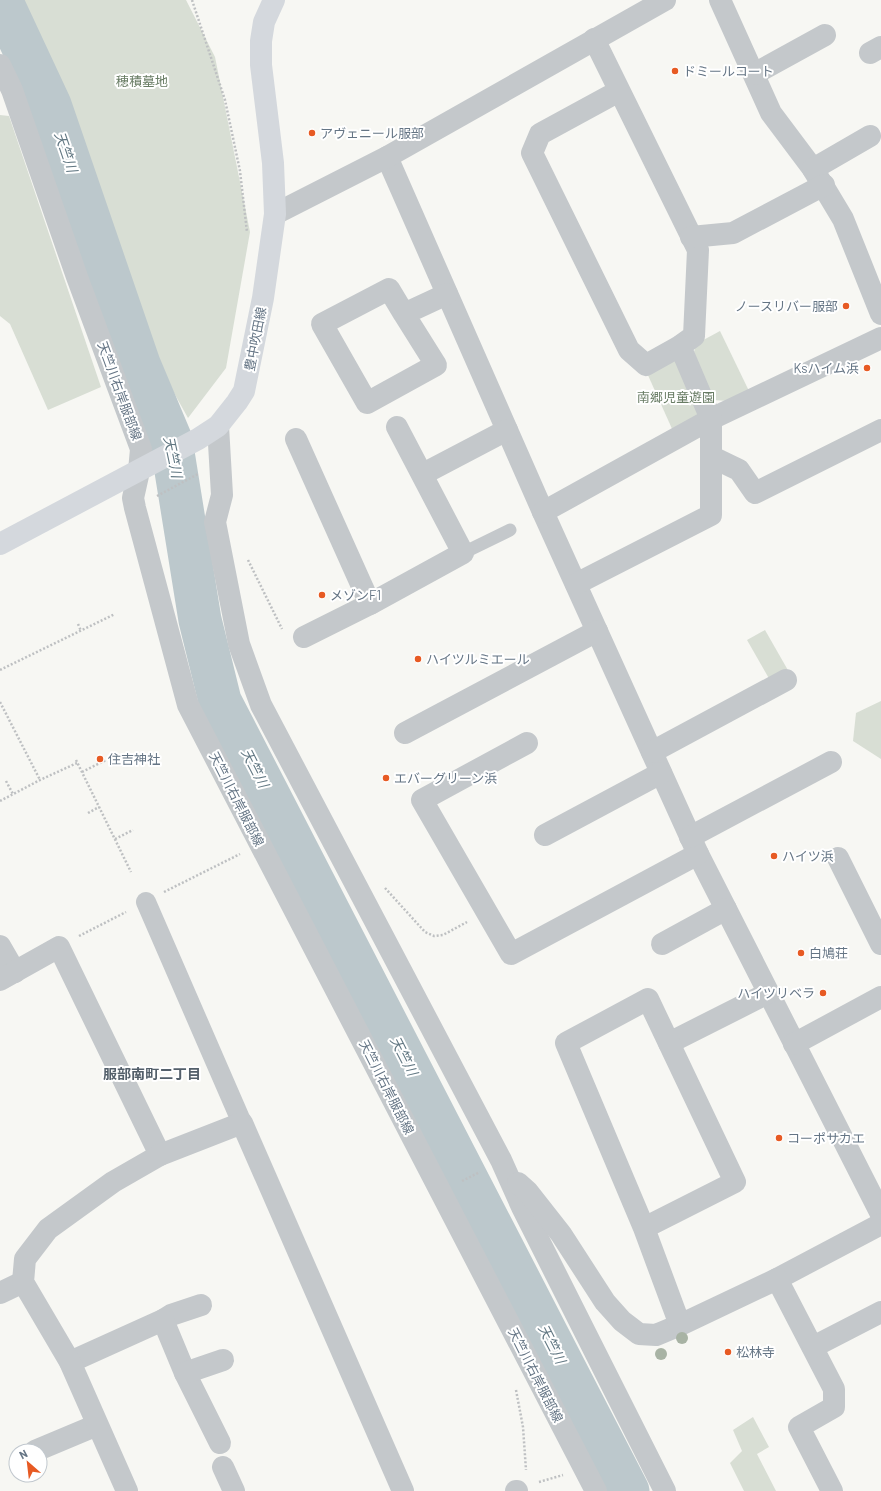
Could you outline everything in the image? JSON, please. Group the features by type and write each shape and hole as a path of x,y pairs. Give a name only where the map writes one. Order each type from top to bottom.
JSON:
{"main road":[{"name":"豊中吹田線","path":"0,544 198,439 218,426 244,391 263,298 275,214 273,163 261,65 260,40 264,22 274,0"}],"street":[{"path":"275,214 387,157 665,0"},
{"path":"720,0 772,113 818,177 843,219 876,286 881,314"},
{"path":"754,74 825,35"},
{"path":"594,39 620,91 691,237 698,250 694,336 680,346 646,365 630,350 532,153 540,134 620,91"},
{"name":"天竺川右岸服部線","path":"0,65 6,93 77,277 147,467 133,498 188,705 596,1491"},
{"path":"691,237 733,233 818,177 870,136"},
{"path":"387,157 507,430 694,846 881,1214"},
{"path":"389,289 404,314 436,365 367,403 322,324 389,289"},
{"path":"404,314 448,294"},
{"path":"544,512 711,419 881,338"},
{"path":"576,584 711,515 711,419 680,346"},
{"path":"218,426 222,496 215,522 239,644 261,705 508,1174 525,1214 665,1491"},
{"path":"304,637 370,604 464,553 397,427"},
{"path":"423,474 507,430"},
{"path":"712,457 739,470 755,493 881,430"},
{"path":"296,439 370,604"},
{"path":"405,733 597,631"},
{"path":"652,752 786,680"},
{"path":"527,743 422,800 511,954 694,846 830,762"},
{"path":"545,835 660,772"},
{"path":"838,858 881,944"},
{"path":"146,902 403,1491"},
{"path":"662,944 726,910"},
{"path":"0,946 7,976 59,947 160,1155"},
{"path":"669,1043 768,993"},
{"path":"794,1044 881,997"},
{"path":"644,1228 735,1182 648,999 566,1043 644,1228 680,1325"},
{"path":"121,1489 97,1425 70,1362 22,1282 25,1259 48,1229 113,1182 160,1155 242,1123"},
{"path":"508,1174 528,1192 561,1234 605,1302 622,1320 639,1334 656,1335 680,1325 777,1279 881,1224"},
{"path":"777,1279 834,1389 834,1407 799,1427 832,1491"},
{"path":"0,1293 22,1282"},
{"path":"70,1362 171,1315 201,1305"},
{"path":"813,1347 881,1312"},
{"path":"163,1320 185,1373 220,1443"},
{"path":"185,1373 223,1360"},
{"path":"48,1446 97,1425"},
{"path":"223,1467 234,1491"}],"lane":[{"path":"464,553 510,530"}],"path":[{"path":"192,0 225,100 240,171 247,237"},
{"path":"157,497 203,472"},
{"path":"246,556 282,631 288,639 295,640 304,637"},
{"path":"0,670 115,614"},
{"path":"78,624 81,631"},
{"path":"0,702 40,780"},
{"path":"82,772 106,760"},
{"path":"0,801 77,761 131,872"},
{"path":"6,781 13,794"},
{"path":"88,813 99,807"},
{"path":"114,838 133,830"},
{"path":"59,947 244,852"},
{"path":"383,886 425,932 434,936 443,935 487,912"},
{"path":"459,1183 485,1169"},
{"path":"516,1389 523,1427 528,1485 522,1489"},
{"path":"522,1489 567,1474"}],"green space":[{"name":"穂積墓地","path":"22,0 186,0 215,57 250,232 226,368 188,418 153,355 66,94"},
{"path":"0,115 9,116 101,387 48,410 10,324 0,316"},
{"path":"720,331 749,391 728,401 713,400 694,352 696,344"},
{"name":"南郷児童遊園","path":"676,358 700,416 673,431 647,373"},
{"path":"765,630 789,672 771,682 747,640"},
{"path":"881,701 881,759 853,741 856,713"},
{"path":"753,1417 769,1447 757,1454 776,1491 744,1491 730,1463 742,1451 733,1430"}],"waterway":[{"name":"天竺川","path":"1,0 50,105 139,364 171,440 200,620 220,701 628,1491"}],"place":[{"name":"ドミールコート","path":"675,71"},
{"name":"アヴェニール服部","path":"312,133"},
{"name":"ノースリバー服部","path":"846,306"},
{"name":"Ksハイム浜","path":"867,368"},
{"name":"メゾンF1","path":"322,595"},
{"name":"ハイツルミエール","path":"418,659"},
{"name":"住吉神社","path":"100,759"},
{"name":"エバーグリーン浜","path":"386,778"},
{"name":"ハイツ浜","path":"774,856"},
{"name":"白鳩荘","path":"801,953"},
{"name":"ハイツリベラ","path":"823,993"},
{"name":"コーポサカエ","path":"779,1138"},
{"name":"松林寺","path":"728,1352"}],"district":[{"name":"服部南町二丁目","path":"152,1074"}]}
